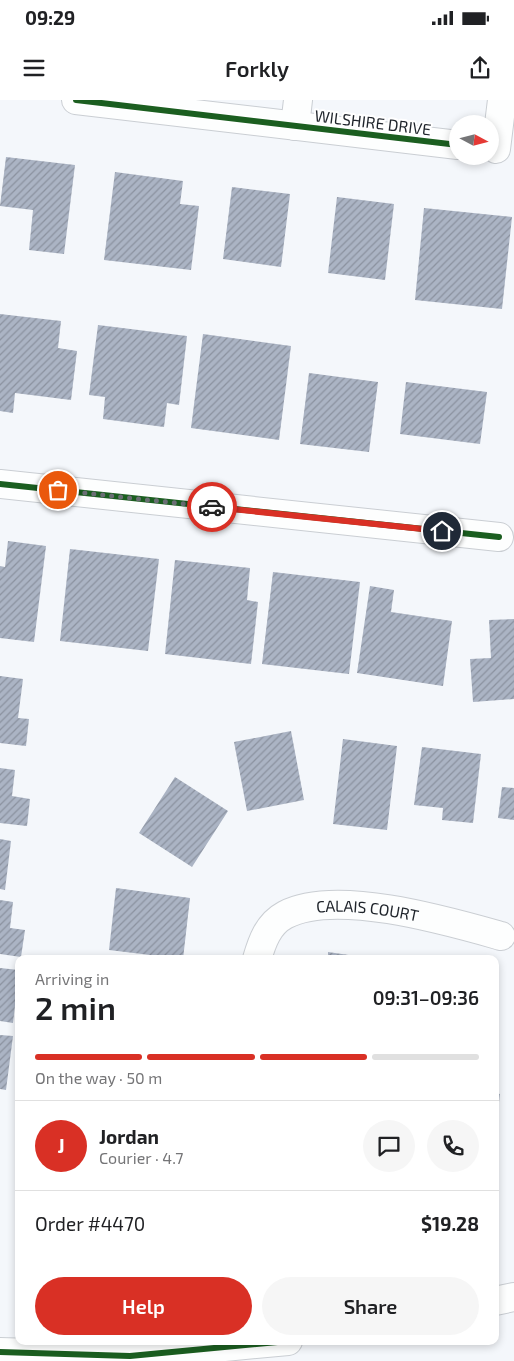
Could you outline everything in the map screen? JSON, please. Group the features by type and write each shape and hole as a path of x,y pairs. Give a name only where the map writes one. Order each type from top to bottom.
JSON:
{"street":[{"path":"500,150 502,100"},
{"name":"WILSHIRE DRIVE","path":"89,101 297,113 449,143"},
{"path":"0,484 499,537"},
{"name":"CALAIS COURT","path":"258,955 266,933 284,916 310,906 354,905 450,921 501,936"},
{"path":"499,1300 514,1297"},
{"path":"0,1352 130,1356 205,1351 255,1345"}],"building":[{"path":"6,157 75,165 64,254 29,250 33,210 0,206"},
{"path":"115,172 183,181 180,204 199,206 191,270 104,260"},
{"path":"232,187 290,194 281,267 223,259"},
{"path":"337,197 394,204 385,280 328,273"},
{"path":"424,208 512,217 502,309 415,300"},
{"path":"0,314 61,321 58,348 77,351 71,400 15,393 13,413 0,411"},
{"path":"98,325 187,336 179,405 167,403 164,427 103,419 105,397 89,395"},
{"path":"203,334 291,346 279,440 191,428"},
{"path":"309,373 378,382 369,452 300,444"},
{"path":"406,382 487,392 480,444 400,434"},
{"path":"8,541 46,546 34,642 0,638 0,566 5,567"},
{"path":"70,549 159,559 148,651 60,641"},
{"path":"175,560 250,568 247,600 258,602 251,664 165,654"},
{"path":"273,572 360,582 349,674 262,664"},
{"path":"370,586 394,590 391,612 452,621 443,686 357,673"},
{"path":"514,619 514,699 473,702 470,659 491,658 489,620"},
{"path":"0,676 23,679 18,718 29,719 26,746 0,743"},
{"path":"291,731 304,800 247,811 234,742"},
{"path":"343,739 397,746 387,830 333,824"},
{"path":"422,747 481,754 473,823 442,820 443,808 414,805"},
{"path":"0,768 15,770 12,796 30,799 27,826 0,823"},
{"path":"175,777 228,811 192,867 139,833"},
{"path":"502,787 514,788 514,820 498,818"},
{"path":"0,839 11,841 5,890 0,889"},
{"path":"116,888 190,898 183,955 150,955 109,950"},
{"path":"0,900 13,902 10,928 25,930 21,955 0,954"},
{"path":"328,952 348,955 328,955"},
{"path":"0,968 15,970 13,1023 0,1021"},
{"path":"0,1035 13,1036 6,1090 0,1089"}],"cycle path":[{"path":"76,100 449,144"},
{"path":"0,484 499,537"},
{"path":"0,1352 130,1356 246,1345"}],"way so far":[{"path":"58,490 212,507"}],"route":[{"path":"212,507 442,531"}]}
